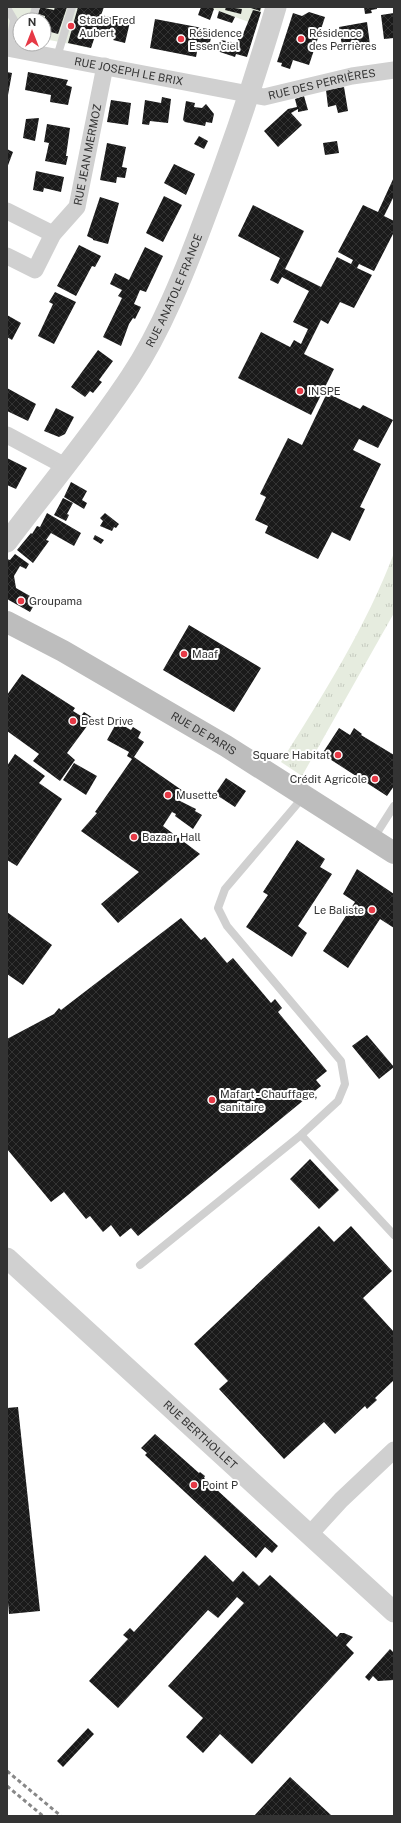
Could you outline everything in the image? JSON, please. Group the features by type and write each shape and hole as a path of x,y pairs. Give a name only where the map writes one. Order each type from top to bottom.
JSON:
{"main road":[{"name":"RUE DE PARIS","path":"7,622 63,651 226,746 394,854"}],"street":[{"name":"RUE ANATOLE FRANCE","path":"7,542 66,466 131,376 170,303 193,249 250,94 276,7"},
{"name":"RUE JOSEPH LE BRIX","path":"8,48 250,94"},
{"name":"RUE JEAN MERMOZ","path":"7,256 35,270 53,234 77,207 105,66"},
{"name":"RUE DES PERRIÈRES","path":"250,94 264,97 352,76 394,70"},
{"path":"7,211 53,234"},
{"path":"7,435 66,466"},
{"name":"RUE BERTHOLLET","path":"7,1258 394,1612"},
{"path":"309,1535 341,1500 394,1450"}],"lane":[{"path":"57,57 72,7"},
{"path":"8,48 12,36"},
{"path":"140,1265 301,1135 338,1101 344,1084 341,1061 227,926 218,908 225,889 304,796"},
{"path":"373,840 394,806"},
{"path":"301,1135 394,1234"}],"green space":[{"name":"Stade Fred Aubert","path":"7,7 104,7 91,48 52,41 52,12 12,12 12,33 7,32"},
{"path":"208,7 262,7 257,25"},
{"path":"394,553 394,613 302,776 281,762 343,660 371,607"}],"building":[{"path":"40,7 54,10 55,7 67,7 58,34 52,32 52,12 39,12"},
{"path":"78,7 104,7 101,15 130,22 125,43 96,33 91,48 68,43"},
{"path":"201,7 212,7 214,9 210,20 198,15"},
{"path":"226,7 242,9 241,14 225,10"},
{"path":"248,7 261,7 260,11"},
{"path":"364,7 377,7 377,9 371,10 372,13 365,14"},
{"path":"253,10 261,12 247,57 236,54 235,57 217,51 221,40 237,43 238,39 241,39"},
{"path":"219,11 235,17 232,23 217,18"},
{"name":"Résidence des Perrières","path":"309,12 325,17 309,65 293,60 290,69 281,66 282,63 277,62 293,13 302,16"},
{"path":"394,13 394,38 384,39 381,15"},
{"name":"Résidence Essen'ciel","path":"155,19 213,30 208,50 198,47 196,57 150,48"},
{"path":"367,22 370,45 355,46 355,44 342,46 339,27"},
{"path":"7,72 12,73 8,95 7,95"},
{"path":"28,72 68,80 66,85 72,87 68,105 50,102 51,95 25,90"},
{"path":"344,87 348,111 338,113 336,105 328,107 326,90"},
{"path":"304,96 308,110 298,112 298,109 291,113 302,125 278,147 264,131 288,109 297,107 295,99"},
{"path":"162,97 171,99 168,123 150,121 149,125 142,124 145,100 161,103"},
{"path":"111,100 131,103 128,125 107,122"},
{"path":"186,101 195,103 194,107 202,108 206,104 214,114 212,123 206,122 205,126 185,122 183,120"},
{"path":"39,118 35,141 23,138 26,119"},
{"path":"47,124 70,128 66,165 45,161 49,143 44,142"},
{"path":"199,136 208,141 204,149 194,144"},
{"path":"337,141 339,153 325,155 323,143"},
{"path":"107,143 126,147 122,167 127,168 125,178 117,177 116,183 100,180"},
{"path":"7,149 13,152 7,168"},
{"path":"174,164 195,174 186,195 164,183"},
{"path":"36,171 64,177 61,192 44,188 43,192 33,190"},
{"path":"394,177 394,196 384,216 394,221 394,232 374,271 359,264 357,268 372,275 354,308 340,302 328,324 321,320 304,354 334,369 311,415 238,378 261,332 290,347 294,340 301,344 308,329 293,322 309,291 282,277 278,284 270,280 280,258 238,236 253,205 304,231 285,269 321,287 337,257 351,264 353,260 338,252 363,205 378,212"},
{"path":"164,196 182,205 163,242 146,233"},
{"path":"100,197 119,203 108,244 93,240 87,236"},
{"path":"79,245 101,256 95,267 92,266 76,296 57,286"},
{"path":"145,247 163,256 146,292 140,290 134,304 141,307 135,319 133,318 129,324 121,346 103,337 122,298 118,296 122,290 110,284 115,273 129,280"},
{"path":"55,292 76,302 54,344 38,336 53,304 49,302"},
{"path":"7,315 21,323 12,340 7,337"},
{"path":"98,350 113,361 99,380 102,382 93,393 90,391 85,397 71,387"},
{"path":"7,388 36,404 28,421 7,411"},
{"path":"327,393 360,409 363,405 393,420 378,448 359,439 353,450 381,464 360,507 365,509 350,541 332,532 318,559 265,533 268,526 255,520 266,497 260,494 288,438 302,445"},
{"path":"56,408 74,417 65,434 59,437 44,431"},
{"path":"7,458 27,468 16,489 7,485"},
{"path":"71,482 87,491 82,500 87,503 84,509 64,497"},
{"path":"63,498 73,503 67,514 69,515 66,521 54,515"},
{"path":"47,513 81,533 74,546 51,533 46,540 49,541 33,563 17,550 31,533 32,534 37,526 40,527"},
{"path":"105,513 119,524 116,528 114,527 112,531 100,526 103,521 100,518"},
{"path":"95,535 104,540 101,544 93,539"},
{"path":"15,554 29,564 26,569 20,566 14,576 16,588 37,600 30,612 7,599 7,559 10,560"},
{"path":"189,625 261,668 234,712 163,670"},
{"path":"22,674 75,708 73,711 81,716 84,712 93,718 67,753 75,760 60,781 33,761 39,754 7,731 7,695"},
{"name":"Bazaar Hall","path":"117,722 131,730 133,727 141,732 138,738 144,742 134,757 186,793 180,801 196,809 195,811 202,815 193,829 175,816 176,814 172,812 163,826 200,854 118,923 101,904 139,872 81,831 97,813 95,812 132,759 127,756 129,752 107,740"},
{"path":"339,728 350,735 354,728 362,734 361,735 394,755 394,786 387,796 322,754"},
{"path":"15,754 45,776 39,783 62,799 17,866 7,860 7,766"},
{"path":"74,763 97,776 86,795 63,780"},
{"path":"226,778 246,791 235,807 215,794"},
{"path":"297,840 325,859 320,867 332,874 298,926 307,933 292,957 246,927 268,895 263,892"},
{"name":"Le Baliste","path":"357,869 394,894 394,928 380,919 348,968 323,951 355,902 343,894"},
{"path":"7,912 52,945 23,985 7,974"},
{"path":"181,918 201,940 205,937 227,963 233,958 271,1003 275,999 282,1008 278,1012 327,1071 316,1080 321,1086 138,1236 131,1228 120,1237 111,1225 103,1232 90,1216 86,1219 64,1192 51,1202 7,1149 7,1039 54,1014 59,1008 61,1010"},
{"path":"367,1035 394,1067 379,1079 352,1046"},
{"path":"310,1159 339,1190 319,1209 290,1179"},
{"path":"319,1226 334,1242 351,1226 392,1271 363,1298 394,1332 394,1380 375,1398 377,1400 367,1409 365,1406 335,1434 324,1422 284,1459 219,1389 228,1381 194,1344"},
{"path":"18,1407 40,1611 9,1614 7,1591 7,1408"},
{"path":"155,1434 199,1473 200,1472 205,1476 204,1478 278,1546 272,1553 265,1547 256,1558 145,1455 147,1453 141,1448"},
{"path":"205,1555 233,1582 243,1571 259,1586 270,1575 337,1637 340,1633 344,1633 353,1637 346,1645 354,1653 252,1764 220,1734 203,1753 186,1737 203,1718 168,1686 244,1603 237,1597 218,1618 208,1610 118,1708 89,1681 128,1639 123,1635 130,1628 134,1632"},
{"path":"390,1649 394,1653 394,1680 378,1681 373,1676 369,1681 365,1677"},
{"path":"88,1728 94,1734 63,1767 57,1761"},
{"path":"290,1777 332,1816 254,1816"}],"railway":[{"path":"7,1771 61,1816"},
{"path":"7,1786 43,1816"}],"place":[{"name":"Stade Fred Aubert","path":"71,26"},
{"name":"Résidence Essen'ciel","path":"181,39"},
{"name":"Résidence des Perrières","path":"301,39"},
{"name":"INSPE","path":"300,391"},
{"name":"Groupama","path":"21,601"},
{"name":"Maaf","path":"184,654"},
{"name":"Best Drive","path":"73,721"},
{"name":"Square Habitat","path":"338,755"},
{"name":"Crédit Agricole","path":"375,779"},
{"name":"Musette","path":"168,795"},
{"name":"Bazaar Hall","path":"134,837"},
{"name":"Le Baliste","path":"372,910"},
{"name":"Mafart - Chauffage, sanitaire","path":"212,1100"},
{"name":"Point P","path":"194,1485"}]}
